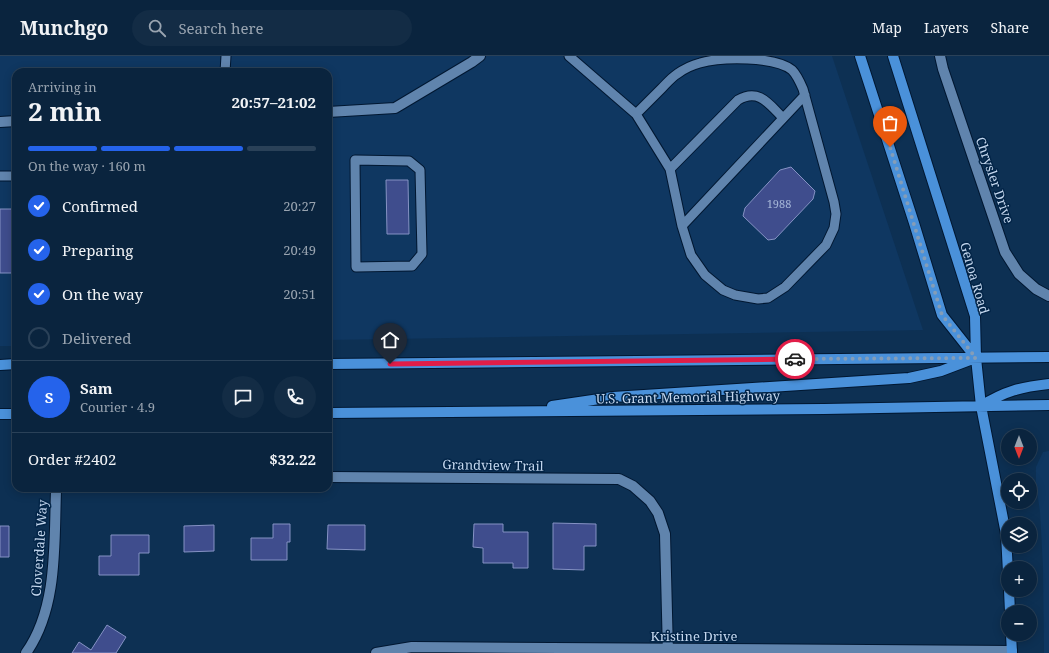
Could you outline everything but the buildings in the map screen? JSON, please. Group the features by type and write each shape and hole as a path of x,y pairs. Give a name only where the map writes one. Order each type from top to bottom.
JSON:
{"main road":[{"path":"860,56 912,216 942,315 976,358"},
{"name":"Genoa Road","path":"892,56 974,316 976,358 981,406 1006,534 1007,561"},
{"path":"332,364 1049,357"},
{"path":"519,412 613,397 909,378 941,371 976,358"},
{"path":"0,364 12,364"},
{"path":"981,406 998,396 1016,389 1049,384"},
{"name":"U.S. Grant Memorial Highway","path":"332,413 1049,405"},
{"path":"0,414 12,414"},
{"path":"1011,641 1012,652"}],"street":[{"path":"332,112 395,108 480,56"},
{"name":"Chrysler Drive","path":"940,56 1005,252 1019,274 1036,289 1049,296"},
{"path":"0,122 12,121"},
{"name":"Grandview Trail","path":"332,477 619,479 633,486 650,500 658,513 665,534 668,651"},
{"name":"Cloverdale Way","path":"26,653 32,645 42,623 49,600 54,549 56,492"},
{"name":"Kristine Drive","path":"376,653 412,647 668,651 1012,652"}],"lane":[{"path":"225,68 226,56"},
{"path":"569,56 636,114 670,169 682,226 691,255 704,275 723,290 747,298 768,298 785,287 826,245 834,228 836,214 834,202 805,95 799,79 792,70 781,64 752,59 716,60 700,63 678,73 636,114"},
{"path":"682,226 805,95"},
{"path":"670,169 738,100 744,96 759,96 783,118"},
{"path":"355,160 408,161 420,170 422,254 412,266 356,267 355,160"},
{"path":"0,176 12,176"}],"shaded area":[{"path":"0,56 832,56 923,330 332,340 332,68 12,68 12,346 0,346"},
{"path":"1049,451 1049,653 1044,653 1043,567 1036,473 1036,467 1043,452"}],"way so far":[{"path":"795,359 976,358 942,315 890,147"}],"route":[{"path":"390,364 795,359"}]}
